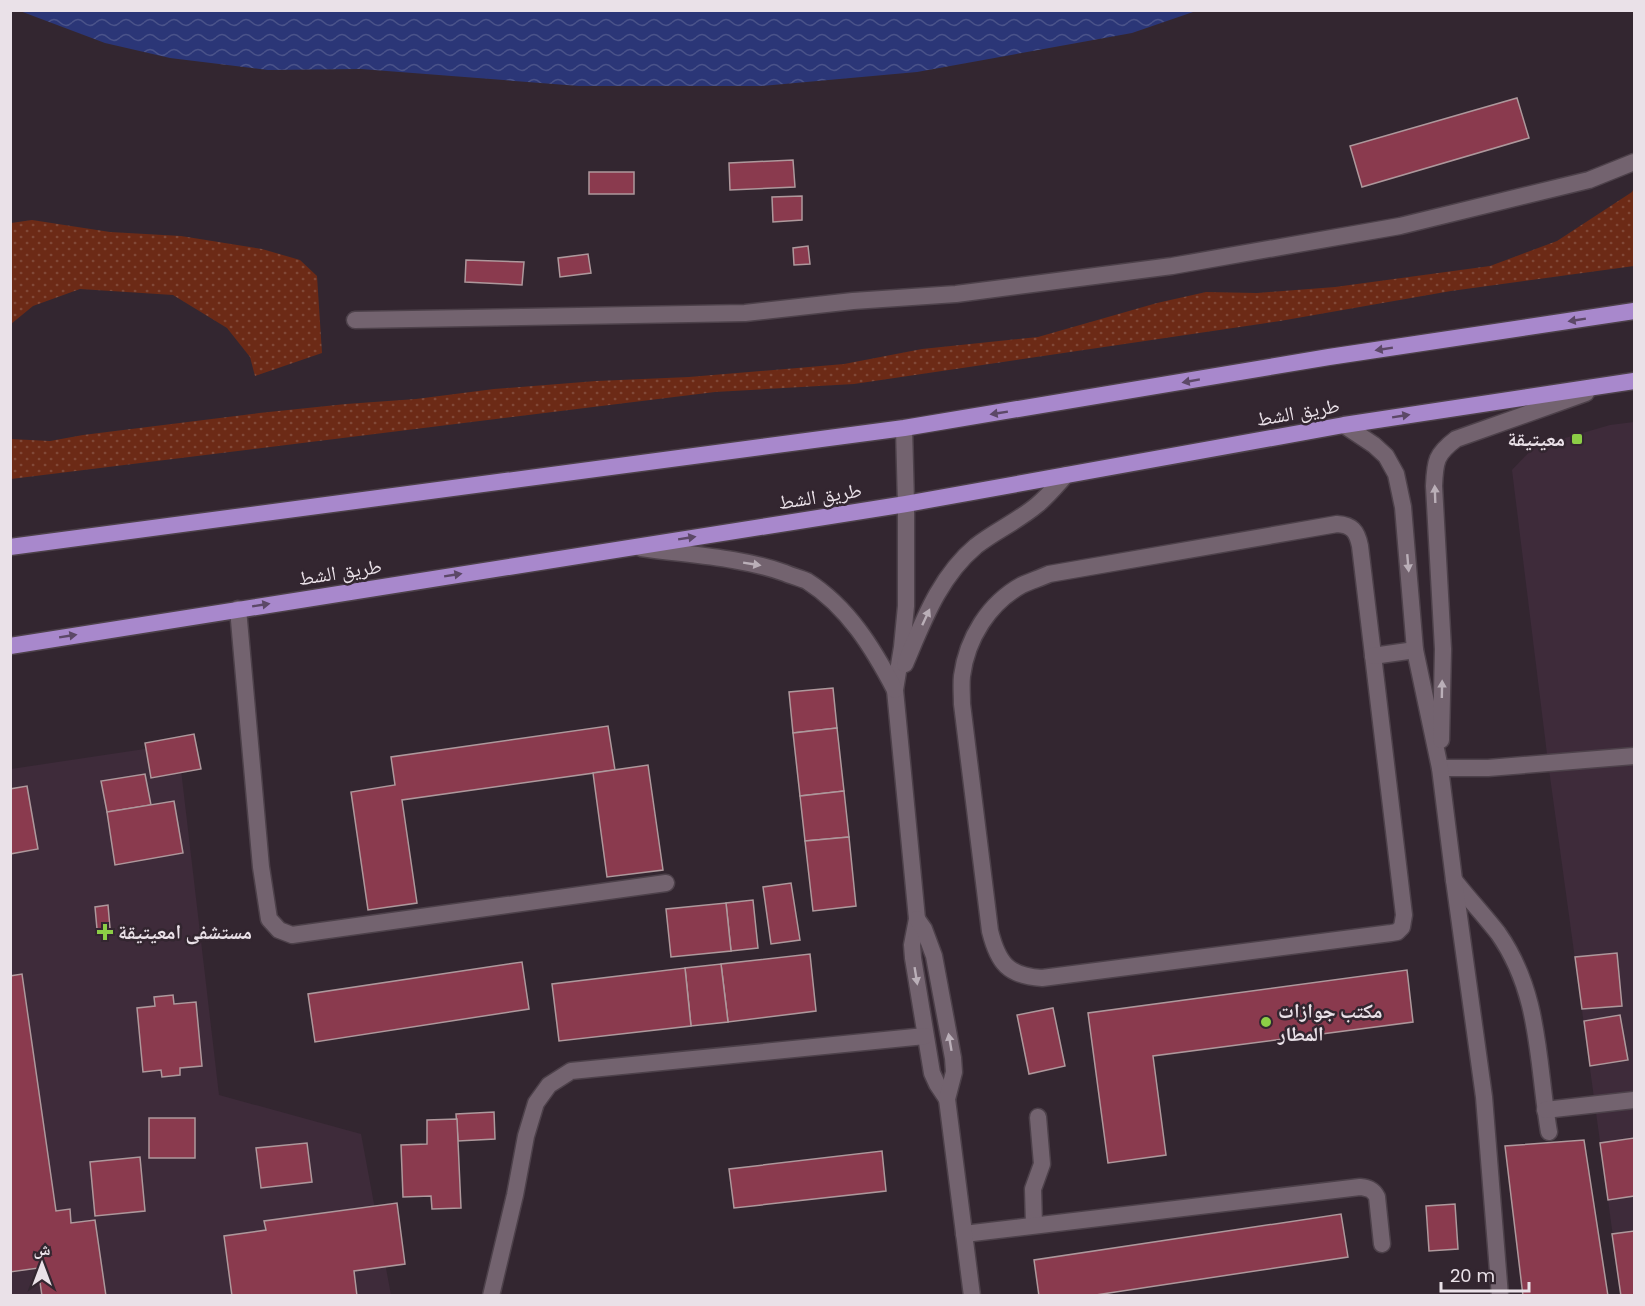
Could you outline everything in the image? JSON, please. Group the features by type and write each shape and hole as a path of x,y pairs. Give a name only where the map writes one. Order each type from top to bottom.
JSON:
{"highway":[{"path":"10,547 904,428 1329,357 1635,311"},
{"name":"طريق الشط","path":"10,646 906,504 1344,425 1635,381"}],"street":[{"path":"355,320 745,313 853,301 956,294 1172,266 1400,226 1589,180 1635,162"},
{"path":"1440,768 1443,649 1434,486 1437,458 1443,448 1456,439 1606,386"},
{"path":"1344,425 1374,444 1386,456 1396,474 1403,507 1415,650 1440,768 1484,1097 1500,1296"},
{"path":"904,428 906,606 895,690 917,919 912,945 932,1073 947,1099"},
{"path":"895,690 939,589 956,566 976,546 1036,506 1066,475"},
{"path":"1337,524 1346,525 1354,529 1359,537 1374,656 1404,915 1402,927 1397,932 1042,978 1027,977 1012,971 1001,961 990,931 962,704 962,677 968,649 981,624 999,602 1022,585 1048,574 1337,524"},
{"path":"632,547 766,567 805,580 835,602 860,632 879,660 895,690"},
{"path":"238,609 261,867 269,919 279,930 292,935 666,883"},
{"path":"1374,656 1415,650"},
{"path":"1440,768 1488,768 1635,756"},
{"path":"1454,880 1498,933 1526,990 1537,1031 1549,1132"},
{"path":"917,919 927,935 934,956 953,1058 954,1072 947,1099 972,1296"},
{"path":"491,1296 526,1136 536,1103 549,1085 571,1071 925,1036"},
{"path":"1545,1110 1635,1100"},
{"path":"1034,1225 1033,1189 1042,1164 1038,1118"},
{"path":"964,1234 1360,1187 1368,1188 1377,1197 1382,1244"}],"shaded area":[{"path":"1634,188 1634,266 1451,291 1280,321 854,384 715,392 11,479 11,439 50,441 259,413 416,399 494,389 689,377 844,364 922,349 1038,337 1157,303 1206,292 1257,293 1335,287 1490,266 1557,241 1632,192"},
{"path":"32,220 110,232 181,236 262,249 300,260 317,276 322,353 255,376 250,357 227,328 173,295 80,289 33,306 11,324 11,223"},
{"path":"1634,422 1634,1295 1621,1295 1548,762 1512,470 1534,447 1610,425"},
{"name":"مستشفى امعيتيقة","path":"178,744 219,1095 361,1134 391,1295 11,1296 11,769"}],"water":[{"path":"20,11 1196,11 1132,33 917,72 761,86 579,86 361,69 268,70 170,58 105,43"}],"building":[{"path":"1517,98 1529,138 1362,187 1350,146"},
{"path":"793,160 795,187 730,190 729,163"},
{"path":"589,172 634,172 634,194 589,194"},
{"path":"802,196 802,220 773,222 772,197"},
{"path":"808,246 810,264 794,265 793,248"},
{"path":"588,254 591,273 560,277 558,258"},
{"path":"466,260 524,262 522,285 465,282"},
{"path":"833,688 837,728 793,733 789,692"},
{"path":"608,726 615,770 402,800 417,903 368,910 351,792 395,785 391,757"},
{"path":"837,728 844,791 800,796 793,733"},
{"path":"194,734 201,769 151,778 145,743"},
{"path":"648,765 663,870 607,877 593,773"},
{"path":"145,774 151,805 107,812 101,781"},
{"path":"27,786 38,849 10,854 10,789"},
{"path":"844,791 849,837 805,841 800,796"},
{"path":"174,801 183,853 115,865 107,812"},
{"path":"849,837 856,906 813,911 805,841"},
{"path":"791,883 800,940 771,944 763,887"},
{"path":"753,900 758,948 731,951 726,903"},
{"path":"726,903 731,951 671,957 666,909"},
{"path":"108,905 110,928 97,929 95,907"},
{"path":"1617,953 1622,1006 1582,1009 1575,957"},
{"path":"810,954 816,1011 728,1022 721,964"},
{"path":"522,962 529,1009 315,1042 308,994"},
{"path":"721,964 728,1022 691,1026 685,968"},
{"path":"685,968 691,1026 559,1041 552,984"},
{"path":"1407,970 1413,1022 1153,1056 1166,1155 1108,1163 1088,1013"},
{"path":"22,974 56,1211 70,1209 71,1223 95,1220 106,1296 42,1296 38,1268 10,1272 10,976"},
{"path":"173,995 174,1004 196,1002 202,1066 180,1068 180,1075 162,1077 161,1070 143,1072 137,1008 155,1006 154,997"},
{"path":"1053,1008 1065,1066 1029,1074 1017,1015"},
{"path":"1620,1015 1628,1060 1590,1066 1584,1021"},
{"path":"494,1112 495,1139 458,1141 456,1114"},
{"path":"149,1118 195,1118 195,1158 149,1158"},
{"path":"457,1119 461,1208 432,1209 431,1196 403,1197 401,1145 427,1144 427,1120"},
{"path":"1634,1138 1634,1196 1608,1200 1600,1143"},
{"path":"1584,1140 1608,1296 1523,1296 1505,1146"},
{"path":"307,1143 312,1182 261,1188 256,1148"},
{"path":"882,1151 886,1191 734,1208 729,1169"},
{"path":"140,1157 145,1211 95,1216 90,1162"},
{"path":"397,1203 405,1264 354,1271 357,1296 232,1296 224,1236 266,1230 264,1221"},
{"path":"1455,1204 1458,1249 1429,1251 1426,1206"},
{"path":"1341,1214 1348,1257 1089,1296 1039,1296 1034,1260"},
{"path":"1634,1231 1634,1296 1621,1296 1612,1234"}],"place":[{"name":"معيتيقة","path":"1577,439"},
{"name":"مستشفى امعيتيقة","path":"105,932"},
{"name":"مكتب جوازات المطار","path":"1266,1022"}]}
